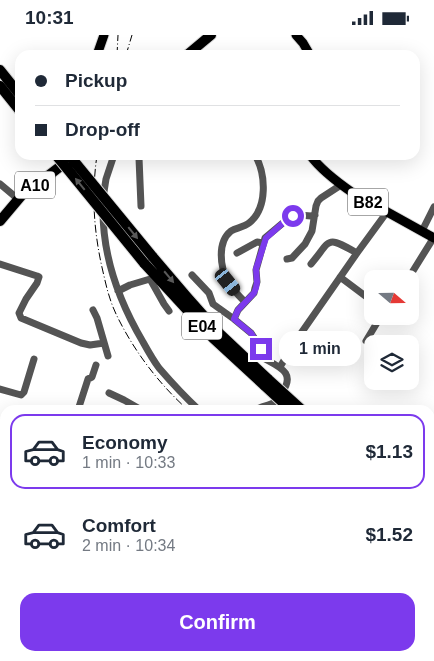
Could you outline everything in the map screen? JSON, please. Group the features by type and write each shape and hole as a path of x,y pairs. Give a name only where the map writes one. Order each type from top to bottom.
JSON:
{"highway":[{"path":"193,50 211,35"},
{"path":"0,70 15,89"},
{"path":"0,86 15,105"},
{"name":"E04","path":"60,160 148,259 187,297 287,405"},
{"name":"A10","path":"0,221 27,189 40,182 69,160"},
{"name":"E04","path":"73,160 148,259"},
{"name":"E04","path":"267,383 296,405"}],"main road":[{"path":"99,50 104,35"},
{"path":"296,35 307,50"},
{"name":"B82","path":"315,160 341,185 434,237"}],"street":[{"path":"113,160 104,189 103,214 108,254 118,291 131,322 158,367 194,405"},
{"path":"139,160 141,206"},
{"path":"246,302 228,282 221,260 224,239 232,230 239,229 249,223 261,205 264,182 257,160"},
{"path":"0,184 18,199"},
{"path":"287,259 292,258 305,244 312,231 318,201 341,185"},
{"path":"422,231 434,207"},
{"path":"280,367 297,339 387,212"},
{"path":"234,319 238,310 254,293 256,269 266,238 293,216 315,215"},
{"path":"414,270 434,237"},
{"path":"312,264 326,245 335,241 357,253"},
{"path":"237,253 257,242 263,243"},
{"path":"0,264 39,277 38,283 26,299 19,315 21,318 81,343 90,345 104,343"},
{"path":"192,275 209,293 213,304 251,333 265,359 280,367 287,375 286,387 273,403 265,405"},
{"path":"340,277 364,295"},
{"path":"118,291 150,279 169,311"},
{"path":"93,310 108,356"},
{"path":"0,389 21,395 24,392 34,359"},
{"path":"80,405 88,379 92,377 96,365"},
{"path":"109,393 132,405"}],"railway":[{"path":"117,50 118,35"},
{"path":"128,50 132,35"},
{"path":"96,160 94,186 96,231 106,286 111,302 139,354 167,389 183,405"}],"route":[{"path":"261,349 251,333 234,319 238,310 254,293 256,288 256,269 263,243 266,238 293,216"}]}
